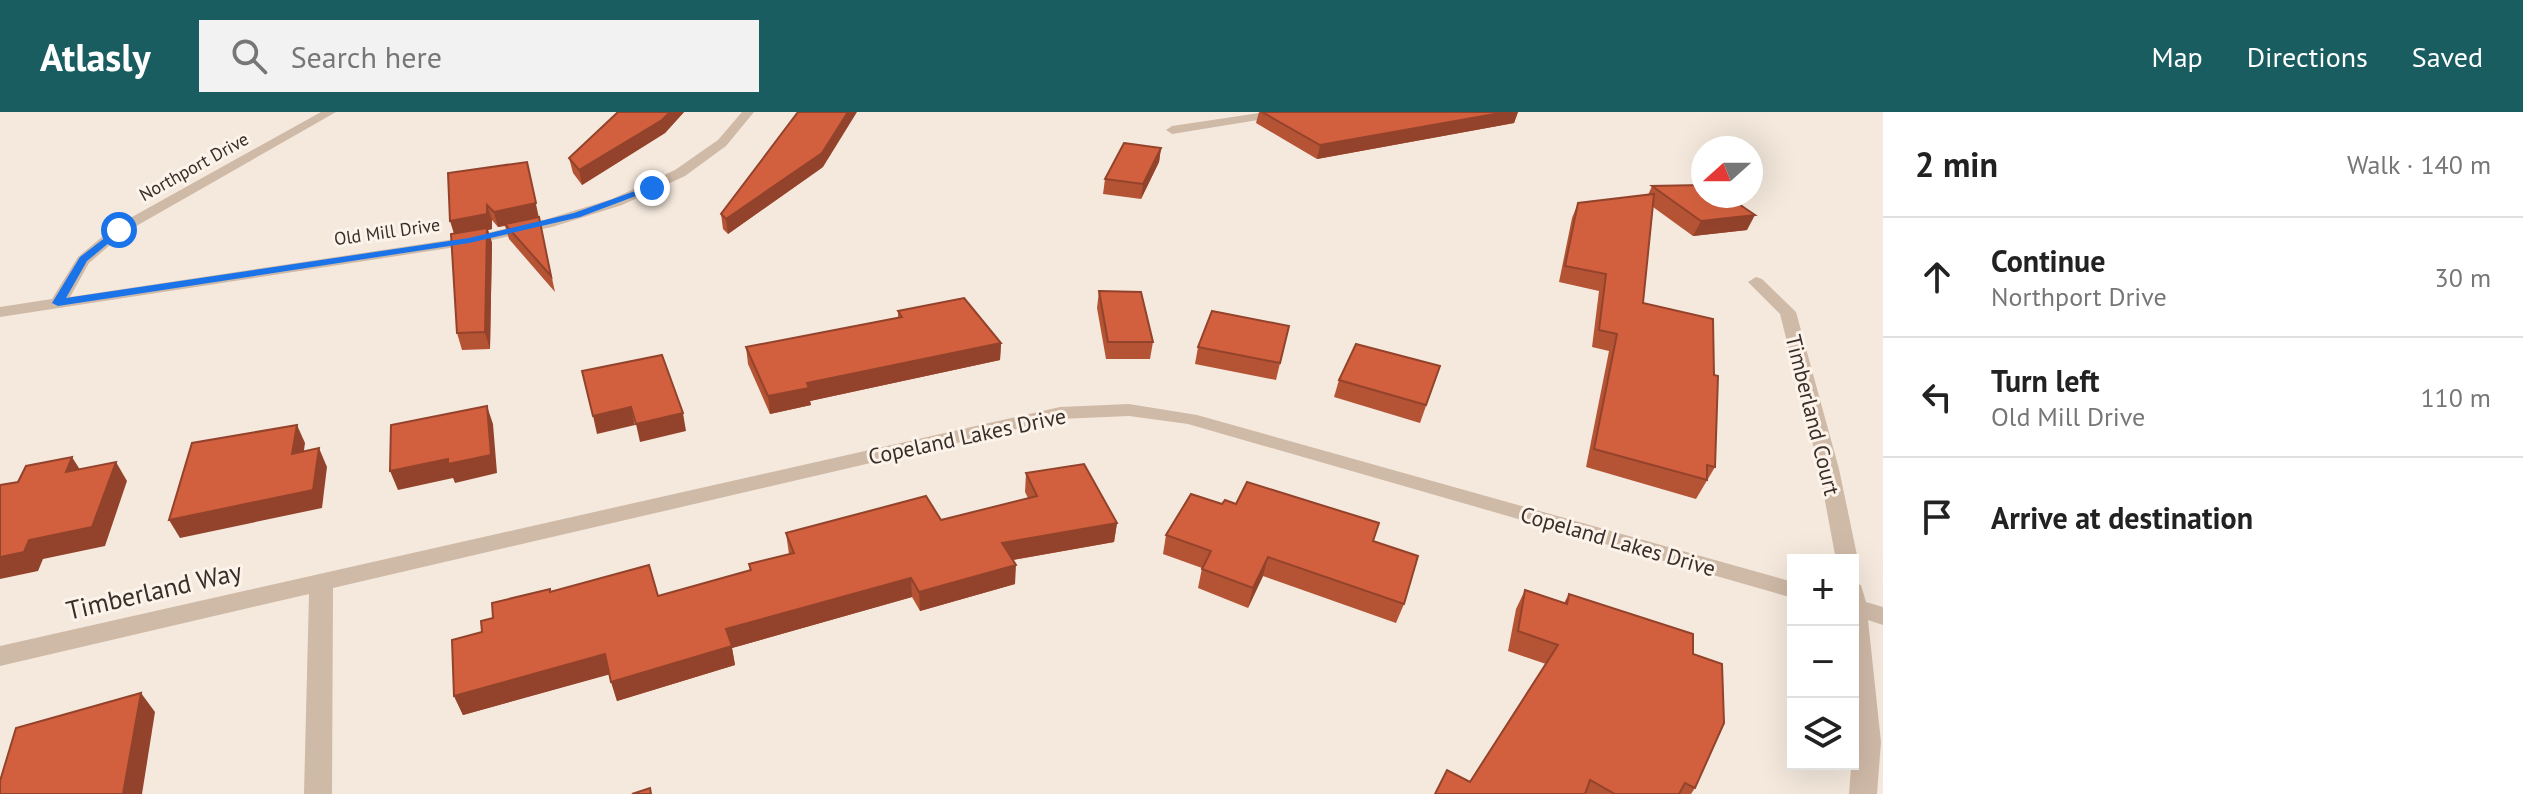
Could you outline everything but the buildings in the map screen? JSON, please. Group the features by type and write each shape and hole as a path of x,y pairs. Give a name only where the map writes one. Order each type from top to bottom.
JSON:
{"street":[{"name":"Northport Drive","path":"58,303 83,260 119,230 330,112"},
{"name":"Old Mill Drive","path":"0,312 469,241 562,220 617,202 680,173 722,143 748,112"},
{"path":"1172,130 1289,112"},
{"name":"Timberland Court","path":"1756,282 1788,312 1829,469 1846,554"},
{"name":"Copeland Lakes Drive","path":"321,581 1060,413 1129,410 1190,419 1787,588"},
{"path":"318,794 321,581"},
{"name":"Timberland Way","path":"0,656 321,581"},
{"path":"1859,604 1883,616"},
{"path":"1856,626 1867,742 1863,794"}],"route":[{"path":"119,230 83,260 58,303 469,241 577,215 652,188"}]}
